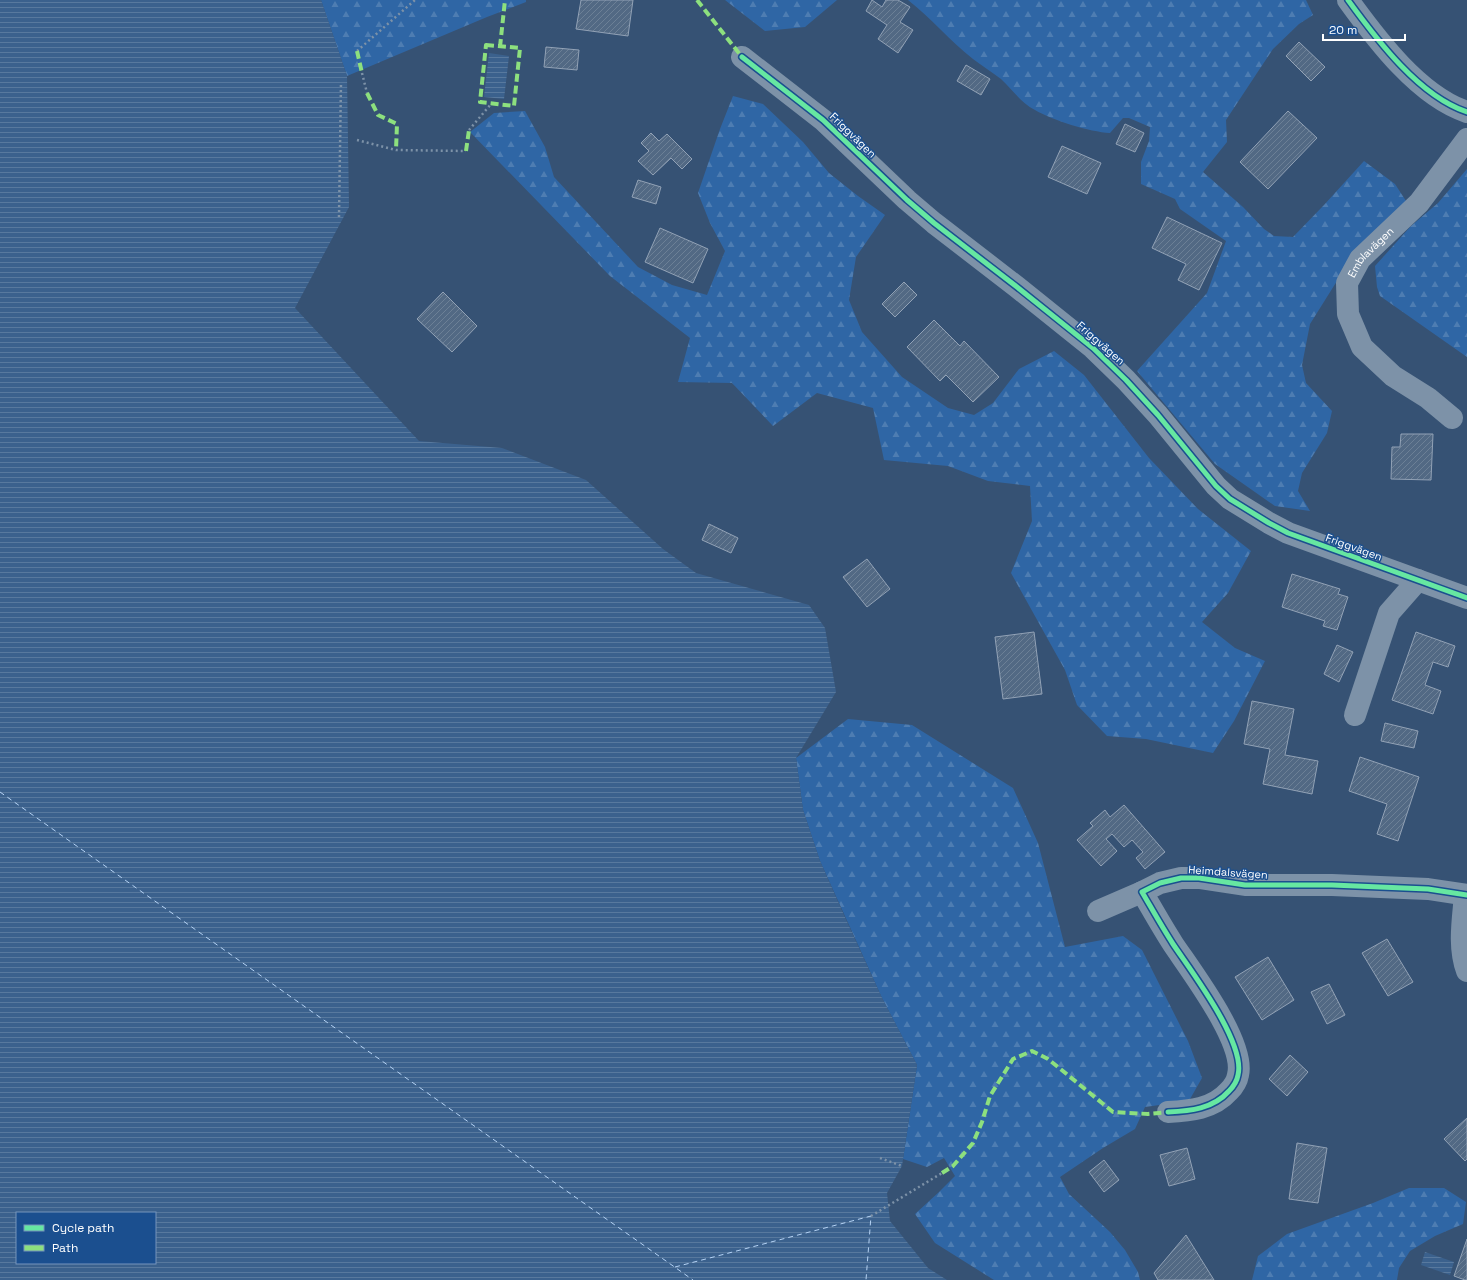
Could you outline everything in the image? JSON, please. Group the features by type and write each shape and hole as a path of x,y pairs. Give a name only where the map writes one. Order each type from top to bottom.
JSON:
{"street":[{"path":"1348,0 1376,38 1414,79 1430,93 1453,108 1467,112"},
{"name":"Friggvägen","path":"742,57 823,120 907,200 934,223 1093,348 1126,380 1158,415 1216,486 1230,500 1268,524 1288,533 1467,598"},
{"name":"Emblavägen","path":"1452,418 1428,398 1393,376 1362,347 1348,314 1347,283 1360,259 1419,203 1467,139"},
{"path":"1355,715 1389,613 1418,580"},
{"name":"Heimdalsvägen","path":"1098,911 1160,884 1181,878 1199,878 1245,885 1332,885 1428,889 1466,895"},
{"path":"1142,892 1204,989 1238,1056 1238,1075 1225,1096 1203,1108 1168,1112"},
{"path":"1466,895 1462,926 1463,960 1467,971"}],"path":[{"path":"357,51 415,0"},
{"path":"362,73 367,93"},
{"path":"339,217 341,82"},
{"path":"469,130 491,104"},
{"path":"357,140 396,150 466,151"},
{"path":"880,1158 902,1166"},
{"path":"871,1216 942,1173"}],"green space":[{"path":"321,0 526,0 526,2 347,76"},
{"path":"725,0 837,0 805,27 765,31"},
{"path":"908,0 1306,0 1313,15 1299,24 1273,49 1226,120 1227,142 1203,172 1243,207 1264,229 1274,236 1293,237 1364,161 1395,184 1406,201 1347,265 1310,324 1302,365 1306,383 1332,411 1327,433 1302,473 1298,491 1310,511 1275,506 1215,464 1137,371 1207,293 1226,241 1180,209 1175,199 1141,184 1141,162 1149,141 1150,127 1129,118 1123,118 1110,133 1071,125 1042,114 1021,100 1001,79 976,62"},
{"path":"733,96 763,104 803,142 829,173 885,215 856,257 849,300 862,332 902,377 948,408 974,415 993,403 1019,369 1054,351 1084,375 1149,458 1198,509 1251,551 1228,593 1202,622 1235,648 1265,661 1234,721 1213,753 1146,739 1107,736 1077,705 1065,670 1011,573 1032,521 1030,486 988,481 948,466 884,460 873,408 817,393 773,426 732,383 678,382 690,338 610,276 470,132 494,113 525,111 545,147 554,177 638,267 672,285 707,295 725,251 710,223 698,193"},
{"path":"1467,169 1467,357 1380,296 1377,287 1375,266 1411,226 1438,203"},
{"path":"848,719 912,725 1013,788 1038,843 1065,947 1123,936 1142,950 1188,1041 1202,1078 1190,1099 1145,1107 1135,1129 1103,1148 1060,1177 1069,1194 1110,1232 1125,1250 1138,1272 1140,1280 994,1280 935,1243 915,1214 955,1176 944,1158 927,1167 903,1159 917,1065 882,998 820,861 803,810 796,758"},
{"path":"1409,1188 1444,1188 1466,1202 1463,1224 1435,1236 1410,1251 1399,1268 1397,1280 1252,1280 1258,1256 1287,1234 1373,1203"}],"shaded area":[{"path":"0,0 321,0 347,76 349,207 295,308 419,441 502,448 586,480 663,549 696,573 809,605 825,628 836,692 796,758 803,810 820,861 844,915 882,998 917,1065 902,1166 887,1193 890,1221 928,1268 947,1280 0,1280"},
{"path":"489,53 509,56 504,99 484,97"},
{"path":"1425,1252 1454,1262 1450,1275 1421,1265"}],"building":[{"path":"581,0 633,0 628,36 576,29"},
{"path":"872,0 882,7 886,0 898,0 910,7 900,22 913,30 898,53 878,39 887,25 866,11"},
{"path":"1299,42 1325,67 1311,81 1286,56"},
{"path":"546,47 579,50 577,70 544,67"},
{"path":"966,65 990,79 981,95 957,81"},
{"path":"1288,111 1317,138 1268,189 1240,162"},
{"path":"1125,124 1144,133 1135,152 1116,144"},
{"path":"651,133 659,141 667,134 692,159 682,169 671,158 653,175 638,161 649,151 641,143"},
{"path":"1062,146 1101,163 1087,194 1048,177"},
{"path":"638,180 661,187 656,204 632,197"},
{"path":"1167,217 1222,243 1199,290 1178,280 1186,264 1152,248"},
{"path":"660,228 708,249 693,283 645,262"},
{"path":"904,282 917,295 895,317 882,304"},
{"path":"443,292 477,326 452,352 417,319"},
{"path":"934,320 960,346 964,341 999,377 973,402 946,375 940,381 907,347"},
{"path":"1401,434 1433,434 1431,480 1391,479 1392,447 1400,447"},
{"path":"709,524 738,538 731,553 702,540"},
{"path":"867,559 890,589 867,607 843,577"},
{"path":"1292,574 1340,589 1338,594 1348,597 1337,630 1323,626 1325,621 1282,607"},
{"path":"1034,632 1042,694 1003,699 995,637"},
{"path":"1416,632 1455,646 1448,667 1433,662 1425,685 1441,691 1433,714 1392,700"},
{"path":"1337,645 1353,652 1339,682 1324,674"},
{"path":"1252,701 1294,709 1285,755 1318,761 1312,794 1263,784 1270,749 1244,744"},
{"path":"1385,723 1418,731 1414,748 1381,741"},
{"path":"1360,757 1419,777 1398,841 1377,834 1387,804 1349,791"},
{"path":"1124,805 1165,852 1145,869 1136,858 1143,852 1132,840 1124,847 1112,834 1106,839 1117,851 1101,866 1077,840 1093,826 1090,823 1105,810 1110,817"},
{"path":"1387,939 1413,982 1388,996 1362,953"},
{"path":"1268,957 1294,1000 1262,1020 1235,977"},
{"path":"1329,984 1345,1015 1327,1024 1311,992"},
{"path":"1290,1055 1308,1072 1287,1096 1269,1079"},
{"path":"1467,1118 1467,1159 1465,1161 1444,1139"},
{"path":"1297,1143 1327,1148 1318,1203 1289,1199"},
{"path":"1187,1148 1195,1179 1169,1186 1160,1155"},
{"path":"1104,1160 1119,1180 1104,1192 1089,1172"},
{"path":"1186,1235 1214,1280 1158,1280 1154,1273"},
{"path":"1467,1239 1467,1280 1465,1280 1454,1276"}],"ferry route":[{"path":"0,792 693,1280"},
{"path":"675,1267 871,1216 866,1280"}],"marked path":[{"path":"500,47 505,0"},
{"path":"697,0 742,57"},
{"path":"486,45 520,48 514,106 480,102 486,45"},
{"path":"357,51 362,73"},
{"path":"367,93 378,115 397,124 396,150"},
{"path":"466,151 469,130"},
{"path":"942,1173 953,1166 973,1143 982,1122 990,1096 1013,1059 1032,1051 1048,1059 1113,1112 1148,1114 1168,1112"}],"cycle path":[{"path":"1348,0 1372,32 1400,65 1432,93 1449,104 1467,112"},
{"path":"742,57 823,120 907,200 934,223 1093,348 1126,380 1158,415 1216,486 1230,499 1288,533 1467,598"},
{"path":"1168,1112 1201,1108 1216,1102 1223,1097 1235,1084 1238,1075 1238,1061 1234,1045 1226,1027 1204,989 1169,938 1142,892 1160,883 1181,878 1199,878 1245,885 1332,885 1428,889 1467,895"}]}
